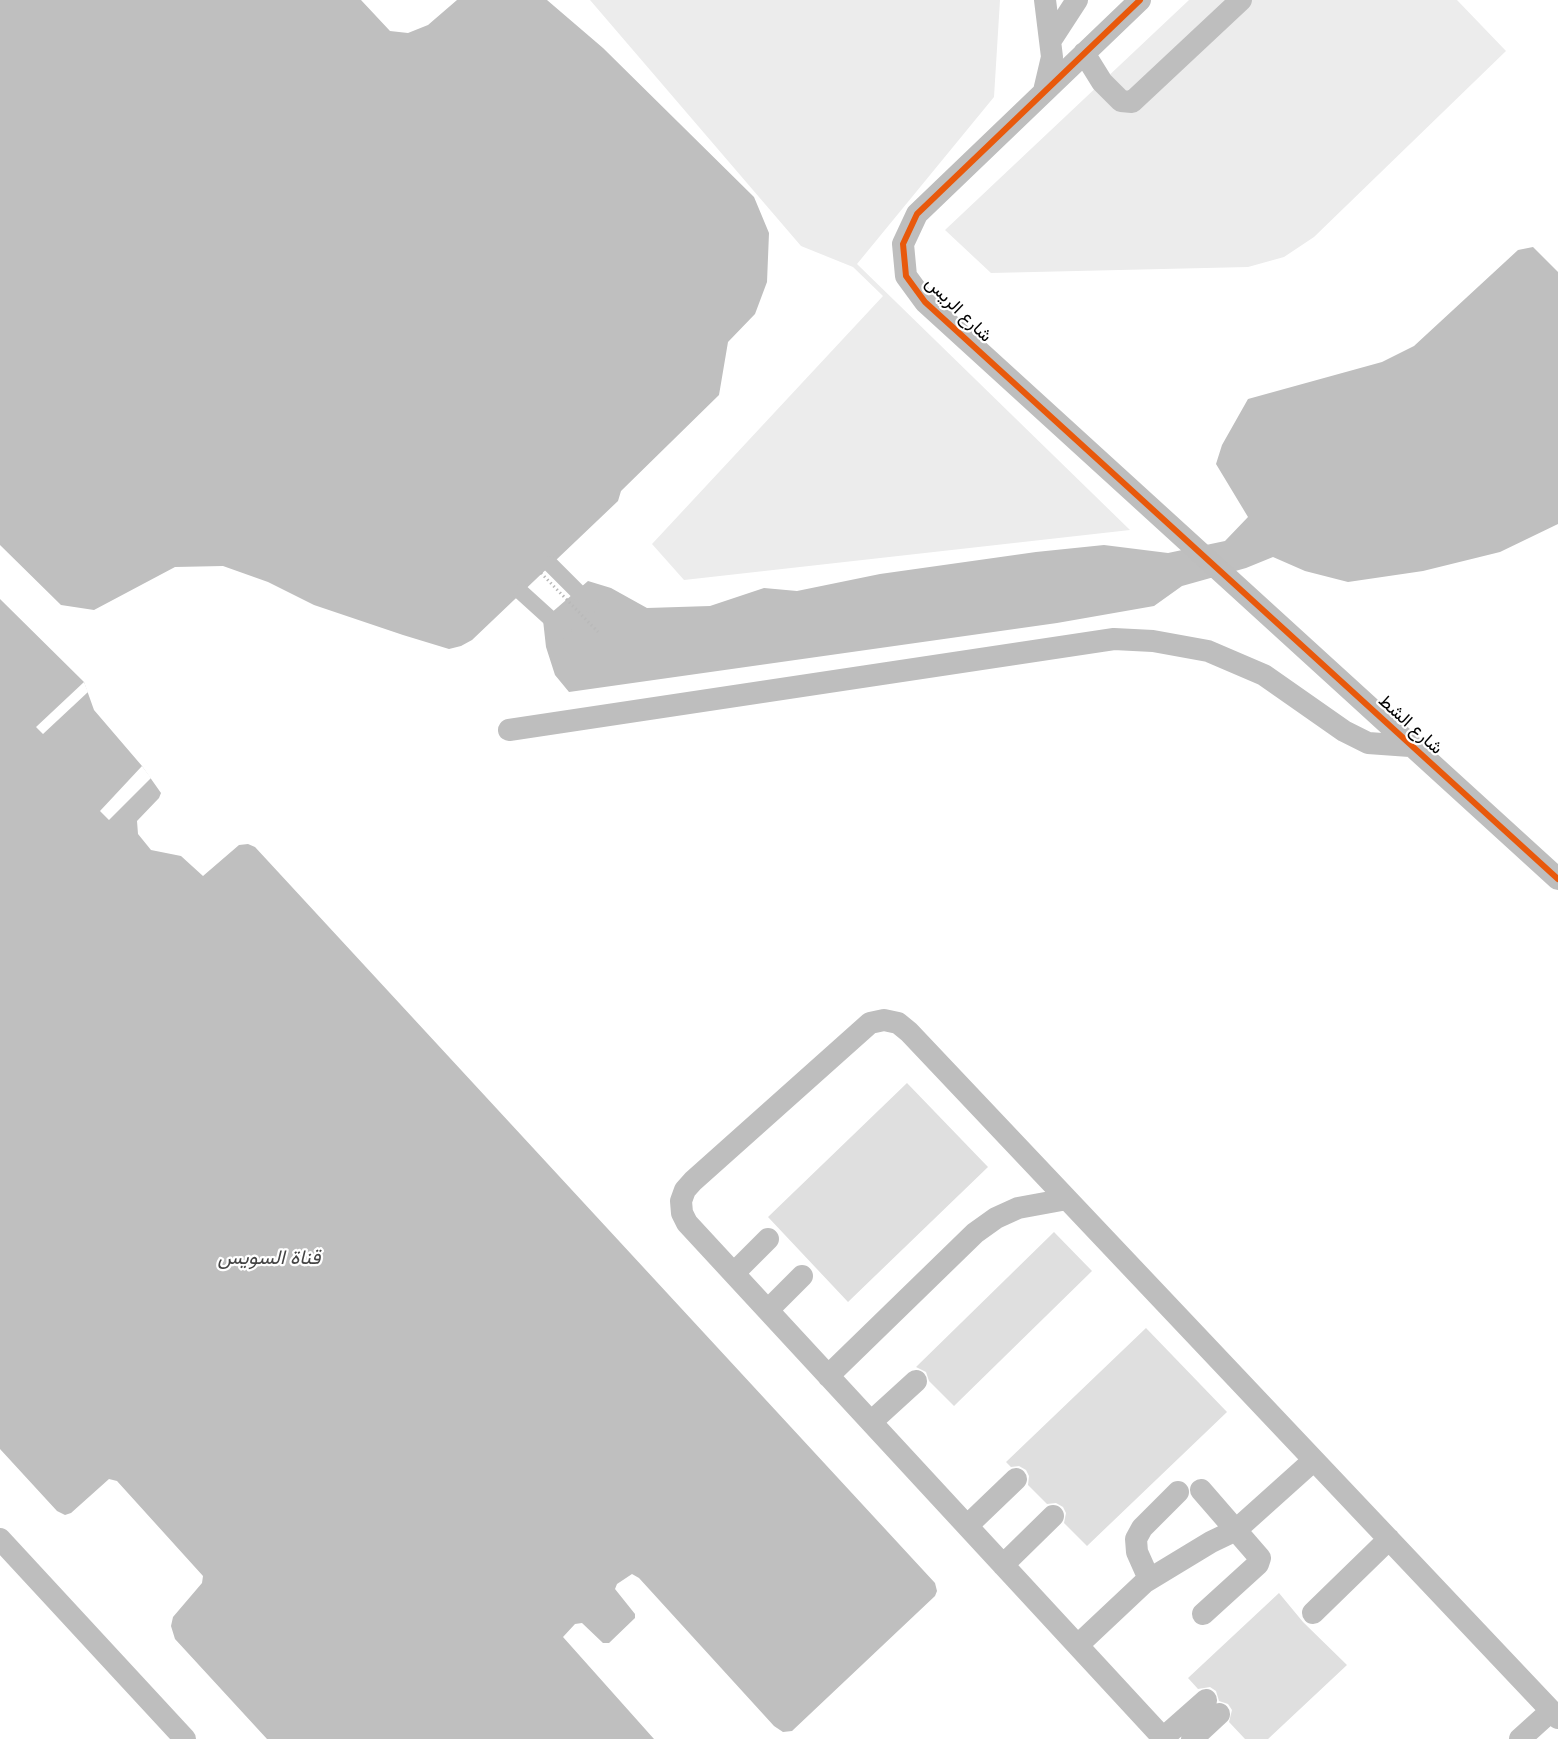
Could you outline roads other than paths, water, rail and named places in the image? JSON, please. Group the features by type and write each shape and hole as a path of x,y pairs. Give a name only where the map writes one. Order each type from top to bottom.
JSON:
{"street":[{"path":"1044,91 1052,57 1045,0"},
{"path":"1051,40 1077,0"},
{"name":"شارع الريس","path":"1140,0 917,214 903,244 902,260 906,276 914,290 925,302 1242,592"},
{"path":"1084,53 1102,82 1121,101 1132,102 1241,0"},
{"name":"شارع الشط","path":"1242,592 1558,879"},
{"path":"510,730 1114,639 1153,640 1208,651 1263,675 1344,731 1368,743 1410,746"},
{"path":"1192,1739 1212,1707 1164,1739 687,1223 682,1213 681,1201 685,1190 870,1023 884,1020 898,1023 909,1032 1555,1714 1520,1739"},
{"path":"828,1376 975,1233 996,1218 1018,1208 1067,1199"},
{"path":"734,1273 768,1239"},
{"path":"768,1310 802,1276"},
{"path":"872,1422 916,1381"},
{"path":"1078,1646 1149,1579 1221,1536 1236,1530 1314,1460"},
{"path":"967,1526 1016,1479"},
{"path":"1201,1490 1259,1555 1260,1561 1203,1614"},
{"path":"1149,1579 1137,1552 1136,1539 1142,1528 1178,1492"},
{"path":"1003,1565 1053,1516"},
{"path":"0,1539 184,1739"},
{"path":"1313,1613 1389,1539"}],"water":[{"path":"0,0 361,0 390,31 408,33 428,25 457,0 547,0 603,48 754,197 769,233 767,282 755,314 728,342 719,395 621,491 618,501 472,640 461,646 449,649 403,635 314,605 268,582 223,566 175,567 94,610 61,605 0,545"},
{"path":"1533,247 1558,272 1558,524 1500,552 1423,571 1348,582 1305,571 1273,557 1246,568 1182,586 1154,606 1057,623 569,692 555,675 546,647 543,620 588,581 611,588 647,608 710,606 764,588 797,591 880,574 1036,552 1104,545 1168,553 1225,541 1248,517 1216,464 1222,445 1248,399 1382,362 1414,346 1518,250"},
{"name":"قناة السويس","path":"0,599 84,682 94,710 142,766 161,793 137,821 138,834 151,850 181,856 203,876 239,845 248,844 255,847 935,1583 937,1591 935,1596 792,1731 783,1732 774,1726 639,1578 632,1574 617,1584 615,1589 635,1614 635,1618 609,1643 603,1643 582,1623 575,1624 563,1637 654,1739 267,1739 175,1639 171,1626 173,1617 202,1583 203,1576 117,1481 109,1479 71,1513 65,1515 57,1511 0,1449"}],"waterway":[{"path":"550,564 591,605"},
{"path":"521,592 564,631"}]}
